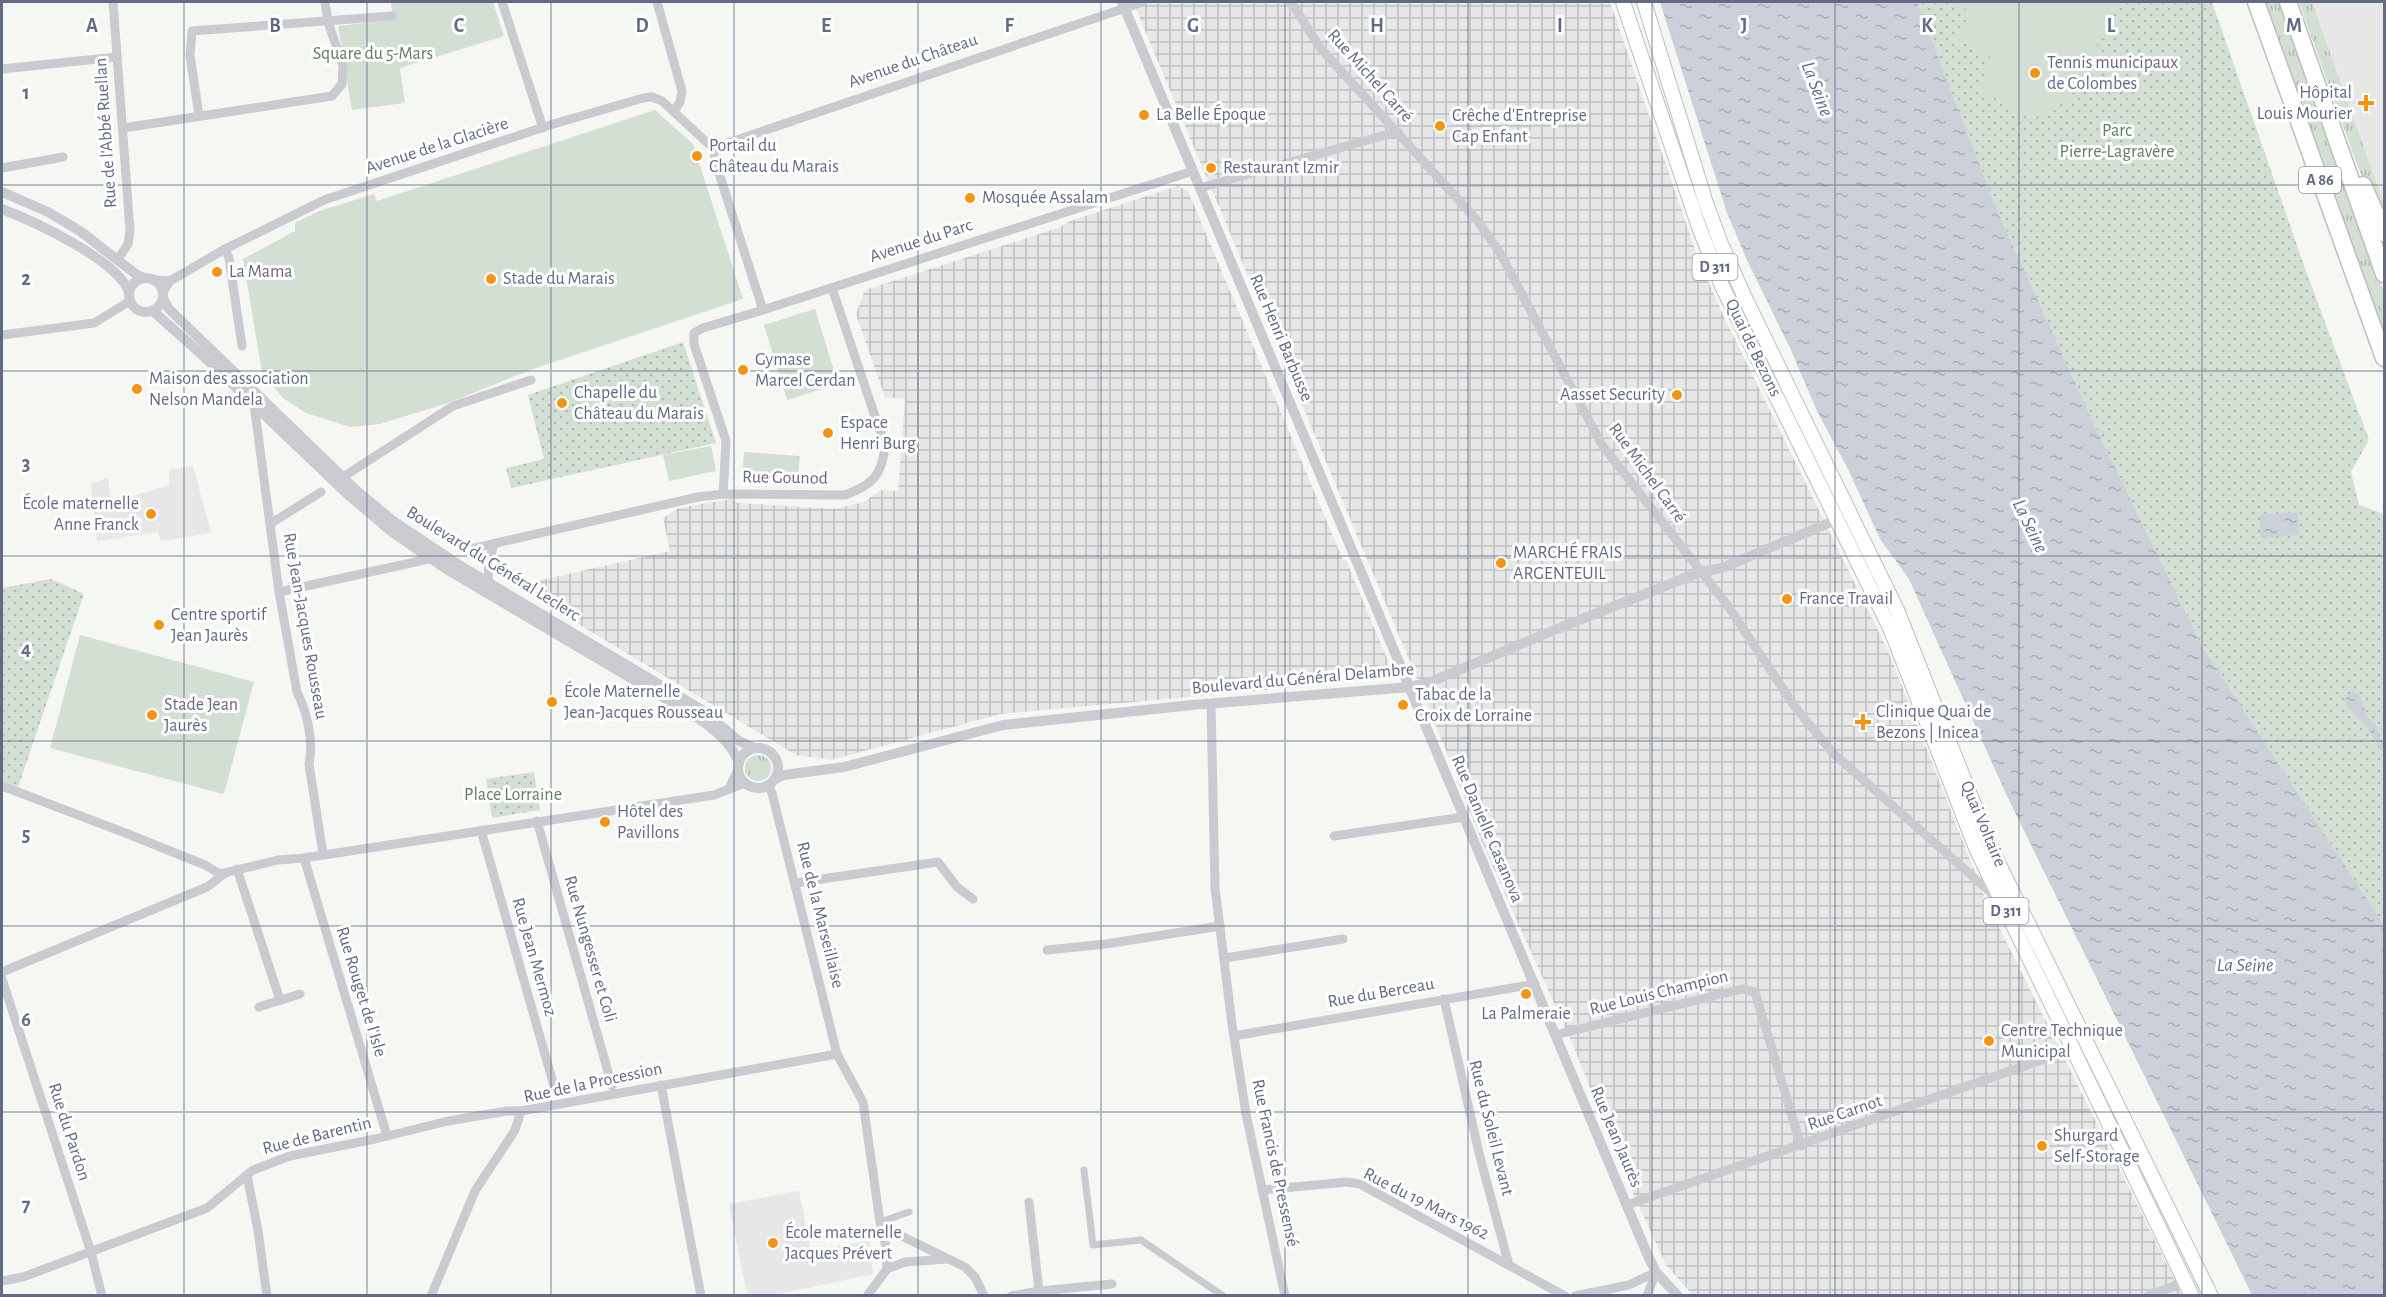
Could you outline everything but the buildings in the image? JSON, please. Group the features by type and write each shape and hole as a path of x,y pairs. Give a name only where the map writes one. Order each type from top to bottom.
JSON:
{"highway":[{"name":"A 86","path":"2256,2 2385,358"},
{"name":"A 86","path":"2288,2 2385,274"},
{"path":"2348,172 2359,175 2385,233"}],"main road":[{"name":"Quai de Bezons","path":"1623,2 1699,227 1722,286 1843,514"},
{"name":"Quai de Bezons","path":"1644,2 1706,203 1721,244 1835,483 1843,514"},
{"name":"Quai Voltaire","path":"1843,514 1860,535 1901,620 1992,850 2211,1296"},
{"name":"Quai Voltaire","path":"1843,514 1891,630 1971,838 2192,1296"}],"street":[{"name":"Rue de l'Abbé Ruellan","path":"113,2 130,230 128,244 118,259"},
{"path":"123,128 332,96 342,84 343,66 328,22 325,2"},
{"path":"502,2 543,128"},
{"path":"657,2 682,90 680,102 674,111"},
{"name":"Avenue du Château","path":"713,148 1124,5 1143,2"},
{"name":"Rue Michel Carré","path":"1291,2 1321,49 1477,220 1500,253 1602,445 1728,606 1795,706 1833,753 2001,901"},
{"name":"Rue Henri Barbusse","path":"1124,5 1410,687"},
{"path":"199,116 190,55 192,31 392,16"},
{"path":"2,69 117,57"},
{"name":"Avenue de la Glacière","path":"163,295 170,281 225,249 324,200 543,128 643,98 652,97 674,111 713,148"},
{"path":"1200,188 1399,133"},
{"path":"713,148 716,164 764,310"},
{"path":"2,168 63,157"},
{"name":"Avenue du Parc","path":"723,494 726,441 694,344 694,333 703,328 1193,171"},
{"path":"2,192 67,223 137,275 170,281"},
{"path":"2,209 43,227 81,249 121,278 133,306 142,312 153,311 163,295 150,279"},
{"path":"225,249 229,258 242,346"},
{"path":"2,335 94,323 130,297 135,283 150,279"},
{"name":"Rue Gounod","path":"466,550 698,497 723,494 845,495 863,488 876,477 884,462 885,446 831,288"},
{"name":"Boulevard du Général Leclerc","path":"163,295 167,307 184,324 343,477 408,532 702,710 739,741 754,748"},
{"name":"Boulevard du Général Leclerc","path":"153,311 375,519 429,559 695,716 728,744 738,766"},
{"path":"343,477 453,406 531,380"},
{"name":"Rue Jean-Jacques Rousseau","path":"254,404 279,591 297,692 304,705 311,753 309,764 323,854"},
{"path":"270,524 321,492"},
{"name":"Boulevard du Général Delambre","path":"771,782 784,775 857,764 1003,725 1428,684 1541,635 1700,572 1722,568 1843,514"},
{"path":"488,582 489,561 494,544"},
{"path":"279,591 429,559"},
{"name":"Rue Danielle Casanova","path":"1410,687 1535,984"},
{"name":"Rue Francis de Pressensé","path":"1211,704 1215,888 1246,1114 1285,1296"},
{"path":"2,972 207,888 224,874 237,869 278,860 304,858 714,795 745,783 759,788 771,782 778,768 777,760 768,750 754,748 744,753 729,788"},
{"name":"Boulevard du Général Delambre","path":"777,760 791,766 818,770"},
{"path":"738,766 745,783"},
{"name":"Rue de la Marseillaise","path":"771,782 837,1054 862,1102 880,1224 886,1247 887,1269"},
{"path":"2,786 128,834 224,874"},
{"path":"1334,836 1464,817"},
{"name":"Rue Nungesser et Coli","path":"537,821 613,1090"},
{"name":"Rue Jean Mermoz","path":"481,830 556,1093"},
{"name":"Rue Rouget de l'Isle","path":"304,858 387,1136"},
{"path":"795,883 938,862 957,887 973,899"},
{"path":"237,869 280,1000"},
{"path":"1047,951 1220,926"},
{"path":"1225,958 1343,939"},
{"name":"Rue du Pardon","path":"2,979 91,1252 102,1296"},
{"name":"Rue du Berceau","path":"1234,1036 1535,984"},
{"name":"Rue Jean Jaurès","path":"1535,984 1656,1272 1678,1296"},
{"name":"Rue Louis Champion","path":"1555,1035 1742,989 1755,992 1800,1146"},
{"path":"259,1007 300,994"},
{"name":"Rue du Soleil Levant","path":"1444,999 1480,1157 1509,1265"},
{"name":"Rue Carnot","path":"1627,1205 2073,1049"},
{"name":"Rue de la Procession","path":"431,1296 475,1191 515,1130 521,1111 613,1090 661,1085 837,1054"},
{"path":"661,1085 701,1296"},
{"name":"Rue de Barentin","path":"2,1281 23,1277 207,1208 253,1170 290,1156 448,1121 521,1111"},
{"path":"1084,1170 1093,1245 1141,1240 1223,1296"},
{"path":"247,1175 267,1296"},
{"name":"Rue du 19 Mars 1962","path":"1262,1190 1347,1182 1360,1184 1565,1296"},
{"path":"1029,1202 1040,1290"},
{"path":"880,1224 909,1212"},
{"path":"880,1224 965,1267 975,1277 984,1296"},
{"path":"867,1296 887,1269 905,1262 947,1259"},
{"path":"1575,1296 1629,1285 1656,1272"},
{"path":"1647,1296 1656,1272"},
{"path":"2148,1296 2167,1289 2184,1278"},
{"path":"1011,1296 1040,1290 1112,1284"}],"shaded area":[{"path":"1133,2 1610,2 1699,261 1724,317 1889,653 1987,903 2182,1295 1693,1295 1666,1265 1631,1189 1572,1043 1483,845 1424,695"},
{"name":"Hôpital Louis Mourier","path":"2312,2 2384,2 2384,204"},
{"path":"1178,186 1188,191 1343,560 1346,560 1390,666 1391,672 1387,679 1000,714 831,760 796,755 515,586 670,551 663,518 679,508 731,499 738,503 835,509 864,502 881,490 898,491 905,399 885,397 856,314 865,290 1058,228 1070,221"},
{"name":"École maternelle Anne Franck","path":"193,466 211,533 161,541 158,532 97,541 91,484 108,478 111,503 169,485 169,470"},
{"name":"École maternelle Jacques Prévert","path":"799,1191 811,1251 870,1240 873,1274 774,1295 747,1295 729,1204"}],"green space":[{"name":"Square du 5-Mars","path":"391,2 493,2 504,36 400,68 405,103 352,110 338,26 393,20"},
{"name":"Parc Pierre-Lagravère","path":"1917,2 2212,2 2307,274 2369,440 2351,472 2359,505 2384,514 2384,925 2202,646 2088,411 1998,212"},
{"name":"Tennis municipaux de Colombes","path":"1953,2 2119,2 2069,100 2033,119 2005,105 1979,87 1993,59 1957,39 1970,12"},
{"path":"2263,2 2281,2 2384,292 2384,342"},
{"path":"2299,2 2312,2 2384,204 2384,228 2356,162"},
{"name":"Stade du Marais","path":"655,110 693,144 743,299 533,369 445,404 380,424 350,427 306,413 283,398 262,373 243,259 295,231 295,223 319,211 374,194 377,201"},
{"path":"815,309 838,384 787,400 764,325"},
{"path":"683,342 716,443 511,488 506,468 544,459 528,395"},
{"path":"711,446 716,471 669,481 663,455"},
{"path":"744,452 800,456 797,484 742,479"},
{"path":"51,579 84,594 18,787 2,781 2,588"},
{"name":"Stade Jean Jaurès","path":"80,635 254,682 223,794 50,748"},
{"path":"758,755 767,759 771,768 767,777 758,781 749,777 745,768 749,759"},
{"name":"Place Lorraine","path":"534,772 540,810 492,818 486,779"}],"water":[{"name":"La Seine","path":"1660,2 1917,2 1998,212 2088,411 2202,646 2384,925 2384,1295 2252,1295 2007,796 1909,579 1880,539 1849,471 1816,409 1790,348 1747,260 1727,213"},
{"path":"2298,512 2299,535 2261,538 2260,515"},
{"path":"2351,691 2360,695 2368,718 2376,724 2380,738 2384,742 2384,749 2381,750 2368,728 2348,707 2345,700"}],"place":[{"name":"Tennis municipaux de Colombes","path":"2035,73"},
{"name":"Hôpital Louis Mourier","path":"2366,103"},
{"name":"La Belle Époque","path":"1144,115"},
{"name":"Crêche d'Entreprise Cap Enfant","path":"1440,126"},
{"name":"Portail du Château du Marais","path":"697,156"},
{"name":"Restaurant Izmir","path":"1211,168"},
{"name":"Mosquée Assalam","path":"970,198"},
{"name":"La Mama","path":"217,272"},
{"name":"Stade du Marais","path":"491,279"},
{"name":"Gymase Marcel Cerdan","path":"743,370"},
{"name":"Maison des association Nelson Mandela","path":"137,389"},
{"name":"Aasset Security","path":"1677,395"},
{"name":"Chapelle du Château du Marais","path":"562,403"},
{"name":"Espace Henri Burg","path":"828,433"},
{"name":"École maternelle Anne Franck","path":"151,514"},
{"name":"MARCHÉ FRAIS ARGENTEUIL","path":"1501,563"},
{"name":"France Travail","path":"1787,599"},
{"name":"Centre sportif Jean Jaurès","path":"159,625"},
{"name":"École Maternelle Jean-Jacques Rousseau","path":"552,702"},
{"name":"Tabac de la Croix de Lorraine","path":"1403,705"},
{"name":"Stade Jean Jaurès","path":"152,715"},
{"name":"Clinique Quai de Bezons | Inicea","path":"1863,722"},
{"name":"Hôtel des Pavillons","path":"605,822"},
{"name":"La Palmeraie","path":"1526,994"},
{"name":"Centre Technique Municipal","path":"1989,1041"},
{"name":"Shurgard Self-Storage","path":"2042,1146"},
{"name":"École maternelle Jacques Prévert","path":"773,1243"}]}
